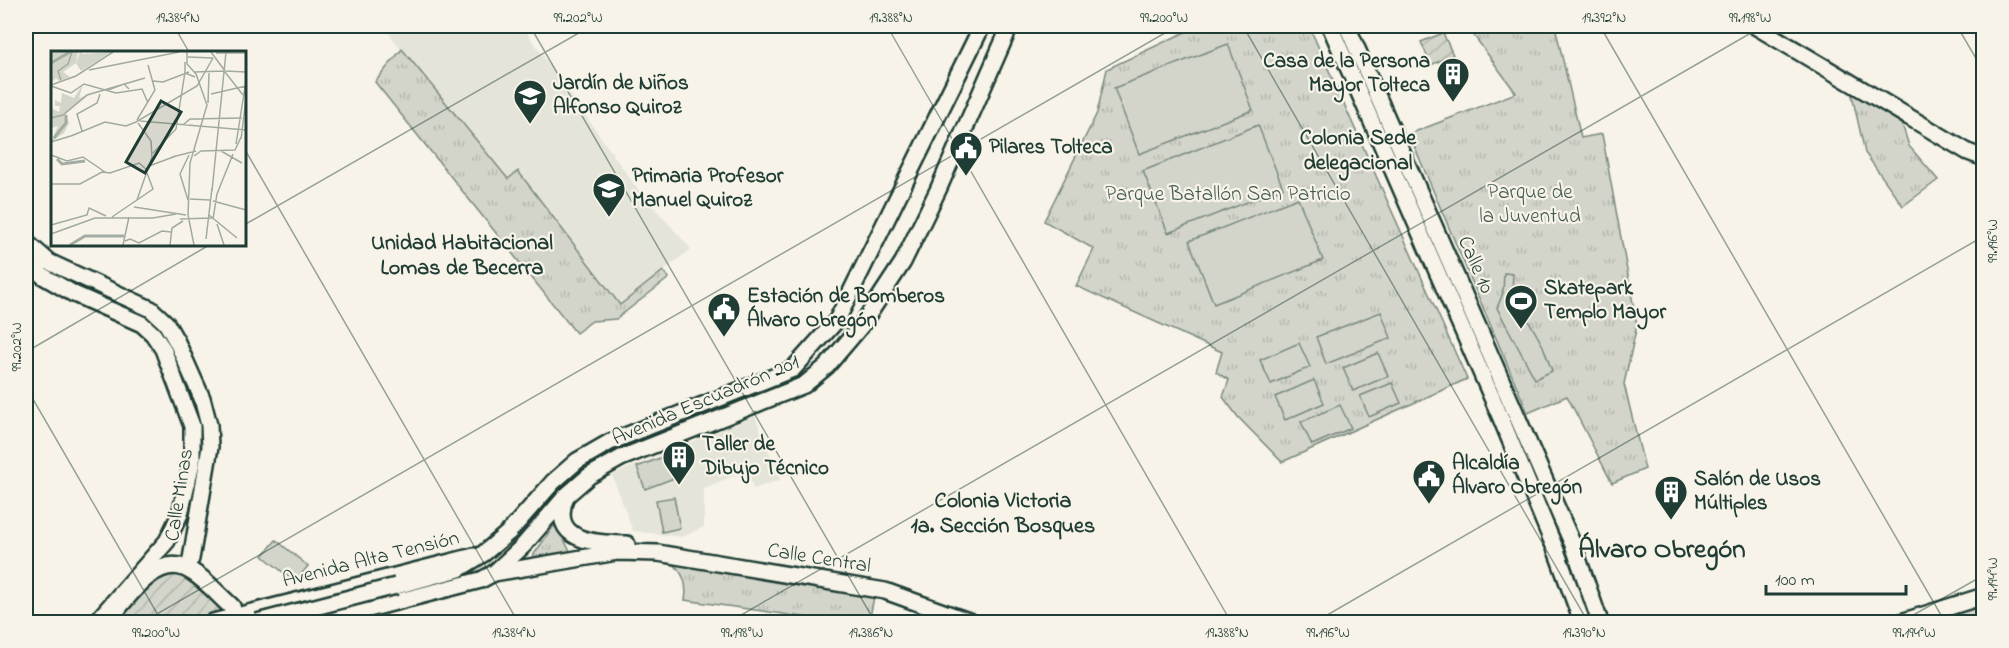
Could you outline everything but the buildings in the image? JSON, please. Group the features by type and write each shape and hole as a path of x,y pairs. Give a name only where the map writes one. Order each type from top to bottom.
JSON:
{"main road":[{"path":"106,622 150,575 167,566 186,569 232,608"}],"street":[{"name":"Avenida Escuadrón 201","path":"483,554 509,532 553,482 577,461 610,442 793,369 837,320 982,26"},
{"name":"Avenida Escuadrón 201","path":"471,583 494,573 523,546 566,496 589,476 621,458 815,378 848,342 883,295 903,262 938,190 1010,26"},
{"name":"Calle 10","path":"1330,26 1500,416 1557,553 1582,622"},
{"name":"Calle 10","path":"1347,26 1574,547 1600,622"},
{"path":"1755,26 1968,152 1983,158"},
{"name":"Calle Minas","path":"26,242 49,262 136,301 159,314 177,342 195,381 209,425 208,467 191,559"},
{"name":"Calle Minas","path":"26,261 43,276 142,324 153,334 163,349 192,426 192,462 180,514 167,541 96,622"},
{"path":"125,317 136,301"},
{"path":"760,382 768,399"},
{"name":"Calle Central","path":"566,496 563,508 564,521 570,532 579,539 590,543 640,544 658,553"},
{"path":"167,541 191,559 252,620"},
{"name":"Calle Central","path":"494,573 617,552 658,553 885,591 972,622"},
{"name":"Avenida Alta Tensión","path":"318,622 459,570 483,554"},
{"name":"Avenida Alta Tensión","path":"252,620 452,560 483,554"},
{"path":"352,622 456,597 471,583"},
{"name":"Avenida Alta Tensión","path":"213,622 252,620 471,583"},
{"path":"1900,622 1983,596"}],"shaded area":[{"path":"383,26 522,26 636,187 691,249 621,305 518,172 508,179"},
{"path":"755,416 780,480 753,489 748,470 704,488 704,527 682,537 633,531 612,475"}],"green space":[{"name":"Parque Batallón San Patricio","path":"1198,26 1309,26 1467,379 1282,462 1238,417 1223,397 1229,380 1216,372 1222,352 1076,286 1094,249 1044,221 1097,113 1107,69"},
{"name":"Parque de la Juventud","path":"1467,26 1555,26 1581,138 1602,134 1637,325 1624,384 1645,469 1612,483 1567,396 1528,413 1409,134 1516,93"},
{"path":"1443,33 1453,55 1431,65 1421,42"},
{"path":"1228,44 1253,110 1139,154 1114,88"},
{"path":"402,49 508,179 518,171 620,305 663,271 669,278 616,319 592,321 576,333 375,82"},
{"path":"1851,91 1902,124 1909,146 1938,180 1903,206 1865,153"},
{"path":"1258,125 1283,188 1168,233 1143,171"},
{"path":"1298,198 1323,260 1214,304 1189,241"},
{"name":"Skatepark Templo Mayor","path":"1504,273 1513,274 1512,291 1543,346 1552,371 1535,379 1497,308 1503,293"},
{"path":"1381,312 1391,338 1326,364 1316,337"},
{"path":"1299,343 1310,367 1271,384 1260,360"},
{"path":"1378,353 1388,376 1353,391 1343,368"},
{"path":"1314,380 1324,403 1285,420 1275,397"},
{"path":"1392,383 1401,403 1369,417 1360,396"},
{"path":"1340,405 1351,428 1312,445 1301,422"},
{"path":"673,453 682,475 645,489 637,467"},
{"path":"674,497 680,528 662,532 656,500"},
{"path":"553,527 557,527 571,553 530,560"},
{"path":"276,540 308,566 295,582 263,556"},
{"path":"670,561 874,597 869,622 839,622 685,600 684,578"},
{"path":"180,573 226,611 181,622 115,622 160,575"},
{"path":"1983,598 1983,622 1905,622"}],"place":[{"name":"Casa de la Persona Mayor Tolteca","path":"1453,103"},
{"name":"Jardín de Niños Alfonso Quiroz","path":"530,125"},
{"name":"Pilares Tolteca","path":"966,177"},
{"name":"Primaria Profesor Manuel Quiroz","path":"609,218"},
{"name":"Skatepark Templo Mayor","path":"1521,330"},
{"name":"Estación de Bomberos Álvaro Obregón","path":"724,338"},
{"name":"Taller de Dibujo Técnico","path":"679,486"},
{"name":"Alcaldía Álvaro Obregón","path":"1429,505"},
{"name":"Salón de Usos Múltiples","path":"1671,521"}],"district":[{"name":"Colonia Sede delegacional","path":"1358,152"},
{"name":"Unidad Habitacional Lomas de Becerra","path":"462,256"},
{"name":"Colonia Victoria 1a. Sección Bosques","path":"1003,514"},
{"name":"Álvaro Obregón","path":"1662,550"}]}
